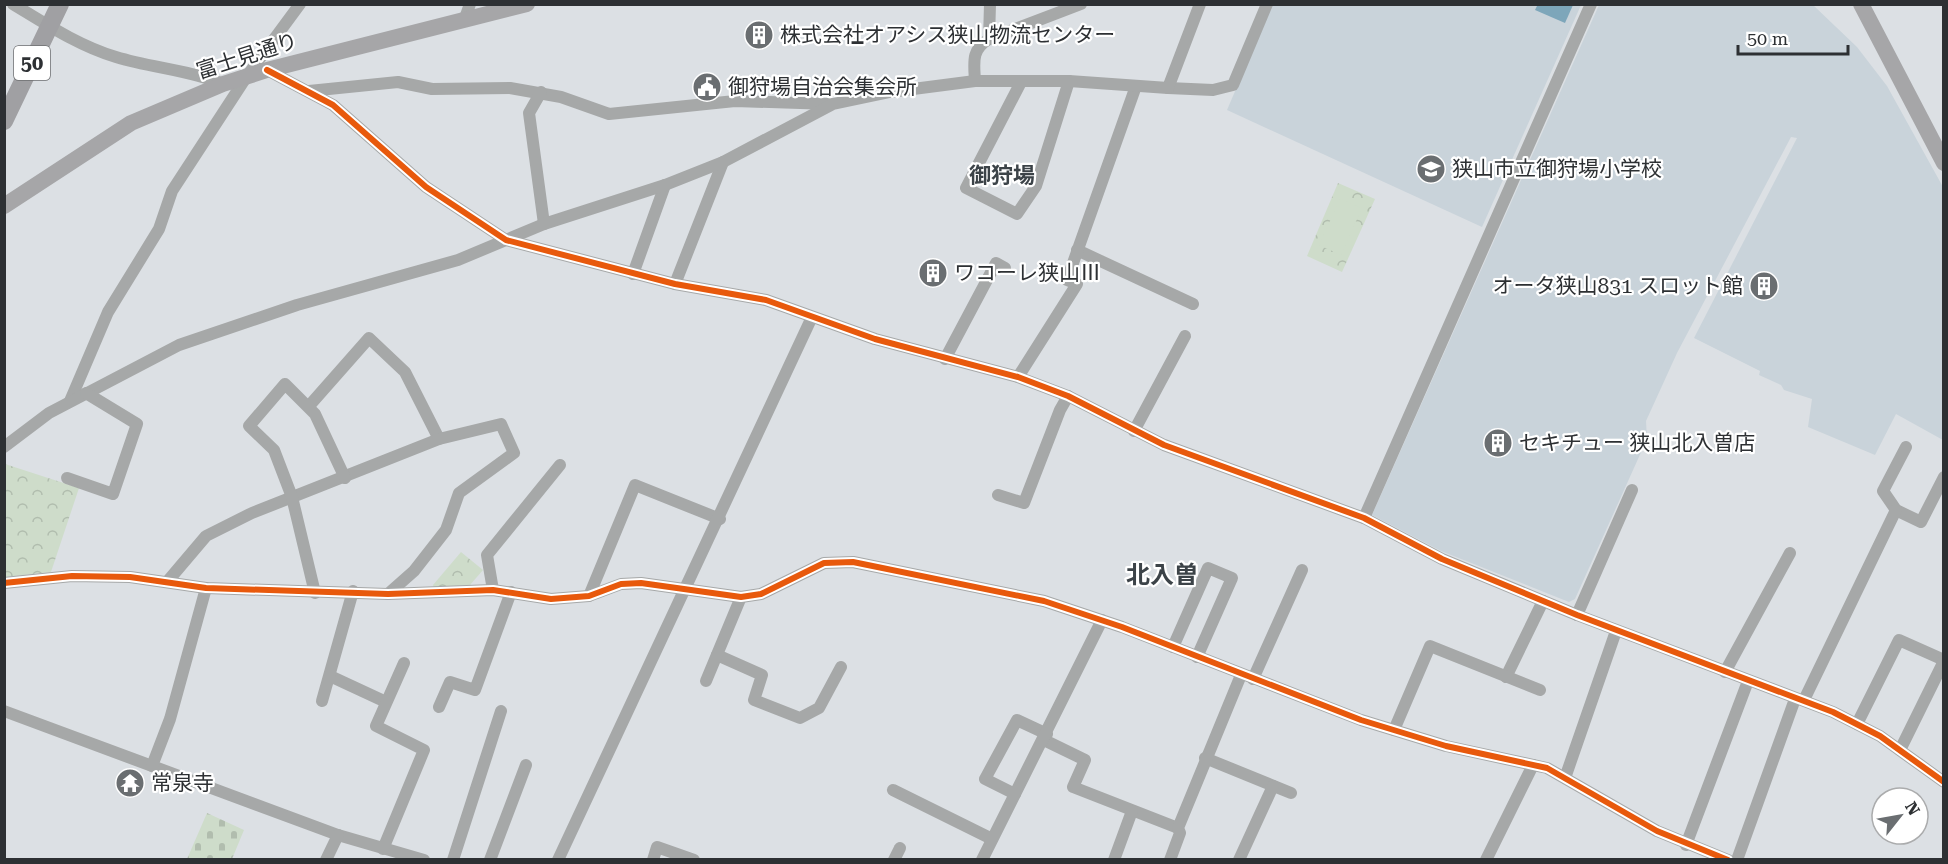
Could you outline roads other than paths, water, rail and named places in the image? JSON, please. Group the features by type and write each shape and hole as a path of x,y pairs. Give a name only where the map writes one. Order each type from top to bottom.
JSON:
{"main road":[{"name":"50","path":"4,121 60,4"}],"street":[{"path":"13,4 82,44 116,57 201,75 223,84"},
{"path":"70,401 108,312 159,229 172,191 247,76 300,4"},
{"name":"富士見通り","path":"4,206 130,123 223,84 467,13 527,4"},
{"path":"989,39 990,4"},
{"path":"975,81 974,54 978,45 1081,4"},
{"path":"1168,88 1200,4"},
{"path":"308,91 398,82 432,89 510,88 541,92 609,114 735,102 833,104 912,88 975,81 1070,81 1213,90 1233,85 1266,4"},
{"path":"1364,518 1591,4"},
{"path":"1861,4 1944,163"},
{"path":"267,70 333,105 426,187 506,240 675,284 766,300 945,359 1018,377 1068,396 1164,445 1364,518 1442,558 1576,615 1638,637 1857,724 1900,750 1944,782"},
{"path":"1021,82 966,188 1017,214 1036,186 1070,81"},
{"path":"1018,377 1077,284 1066,280 1136,86"},
{"path":"541,92 528,113 544,224"},
{"path":"4,447 21,432 70,401 179,345 297,305 429,269 544,224 665,185 723,162 833,104"},
{"path":"675,284 723,162"},
{"path":"633,274 665,185"},
{"path":"1077,250 1193,304"},
{"path":"945,359 996,263 1005,267"},
{"path":"558,860 720,519 812,317"},
{"path":"1134,431 1185,336"},
{"path":"309,406 369,338 405,372 439,439"},
{"path":"315,593 292,497 274,450 249,426 285,384 309,406 345,478"},
{"path":"67,478 113,494 136,424 86,393"},
{"path":"998,495 1024,503 1060,410 1068,396"},
{"path":"166,582 206,536 252,513 439,439 501,424 514,453 459,493 446,530 414,571 388,594"},
{"path":"1906,447 1883,491 1896,510 1921,522 1944,477"},
{"path":"493,590 487,555 560,465"},
{"path":"589,597 635,485 720,519"},
{"path":"1576,615 1632,490"},
{"path":"1737,860 1799,700 1896,510"},
{"path":"1725,672 1791,553"},
{"path":"4,583 83,576 130,577 206,588 315,593 353,591 388,594 493,590 551,599 589,597 621,584 641,583 741,597 761,594 824,563 853,562 1044,601 1102,620 1247,677 1394,730 1446,746 1547,768 1691,851 1728,860"},
{"path":"1173,647 1208,568 1232,578 1197,657"},
{"path":"1170,860 1180,833 1178,828 1205,758 1302,570"},
{"path":"152,766 170,719 206,588"},
{"path":"322,701 353,591"},
{"path":"439,708 450,682 475,690 511,592"},
{"path":"706,681 741,597"},
{"path":"1506,677 1543,601"},
{"path":"982,860 1102,620"},
{"path":"1564,778 1617,631"},
{"path":"1857,724 1899,640 1944,660 1900,750"},
{"path":"1394,730 1430,646 1540,690"},
{"path":"717,656 762,675 754,700 800,718 819,708 841,667"},
{"path":"383,849 424,750 376,726 404,663"},
{"path":"330,676 386,702"},
{"path":"1691,851 1748,681"},
{"path":"4,711 338,835 424,860"},
{"path":"453,860 501,711"},
{"path":"1015,794 985,779 1017,720 1085,760 1074,787 1178,828"},
{"path":"1205,758 1291,793"},
{"path":"490,860 526,765"},
{"path":"1486,860 1533,765"},
{"path":"1239,860 1273,786"},
{"path":"894,790 992,839"},
{"path":"1114,860 1132,811"},
{"path":"326,860 338,835"},
{"path":"653,860 657,847 694,860"},
{"path":"894,860 900,848"}],"water":[{"path":"1538,4 1573,5 1565,23 1535,10"}],"place":[{"name":"株式会社オアシス狭山物流センター","path":"759,35"},
{"name":"御狩場自治会集会所","path":"707,87"},
{"name":"狭山市立御狩場小学校","path":"1431,169"},
{"name":"ワコーレ狭山Ⅲ","path":"933,273"},
{"name":"オータ狭山831 スロット館","path":"1764,286"},
{"name":"セキチュー 狭山北入曽店","path":"1498,443"},
{"name":"常泉寺","path":"130,783"}],"district":[{"name":"御狩場","path":"1002,175"},
{"name":"北入曽","path":"1162,575"}]}
